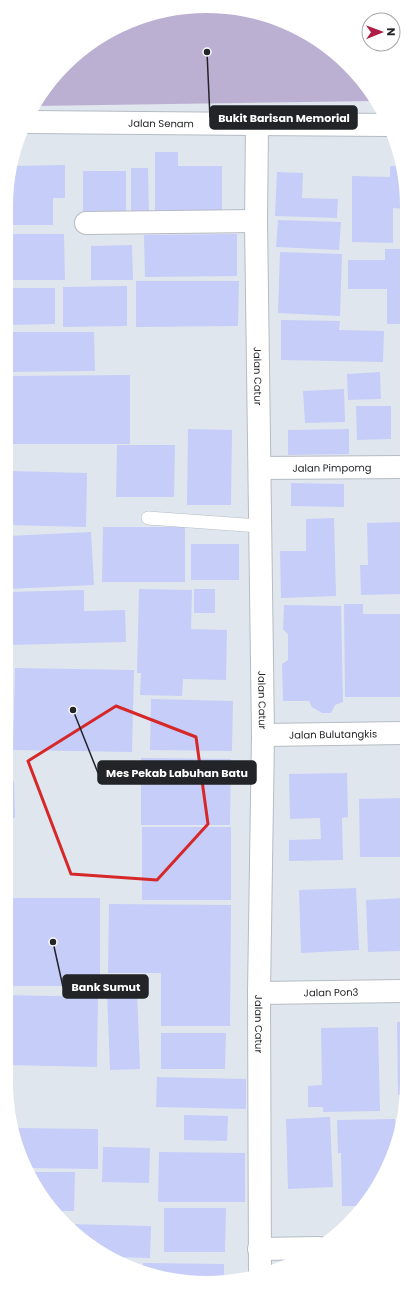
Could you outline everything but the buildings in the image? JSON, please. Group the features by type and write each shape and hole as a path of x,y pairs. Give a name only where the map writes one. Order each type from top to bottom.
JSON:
{"street":[{"name":"Jalan Senam","path":"33,122 382,125"},
{"name":"Jalan Catur","path":"257,125 256,221 263,735 259,993 260,1268"},
{"path":"86,223 256,221"},
{"name":"Jalan Pimpomg","path":"260,468 400,467"},
{"name":"Jalan Bulutangkis","path":"263,735 400,733"},
{"name":"Jalan Pon3","path":"259,993 400,991"},
{"path":"260,1249 306,1248"}],"lane":[{"path":"148,518 260,526"}],"highlighted area":[{"path":"116,706 196,737 208,824 157,880 71,874 28,761"}],"shaded area":[{"path":"194,13 219,13 244,17 269,23 292,33 314,46 334,61 352,79 368,101 42,106 61,79 79,61 110,39 144,23"}],"place":[{"name":"Bukit Barisan Memorial","path":"207,52"},
{"name":"Mes Pekab Labuhan Batu","path":"73,710"},
{"name":"Bank Sumut","path":"53,942"}]}
